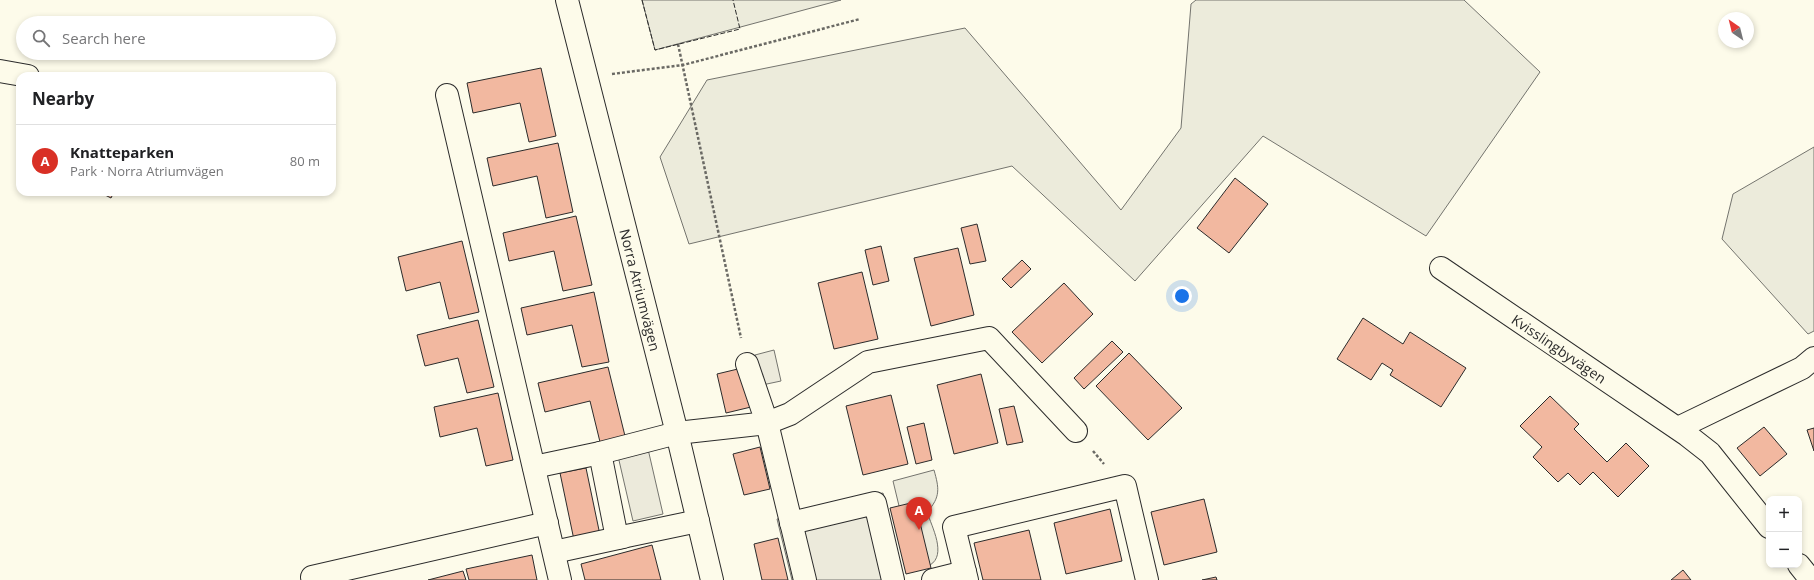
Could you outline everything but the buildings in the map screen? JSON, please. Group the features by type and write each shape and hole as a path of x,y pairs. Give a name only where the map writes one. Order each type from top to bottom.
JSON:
{"street":[{"name":"Norra Atriumvägen","path":"567,0 677,433 712,580"},
{"path":"0,72 16,74"},
{"path":"447,95 560,580"},
{"name":"Kvisslingbyvägen","path":"1442,268 1678,428 1710,453 1766,523"},
{"path":"534,467 677,433 767,423 790,414 868,362 989,338 1076,431"},
{"path":"1678,428 1802,368 1814,358"},
{"path":"747,364 767,423 804,580"},
{"path":"600,452 617,538 623,537"},
{"path":"933,580 966,576 954,527 1125,486 1148,580"},
{"path":"791,523 875,503 893,580"},
{"path":"554,552 698,520"},
{"path":"312,577 547,523"},
{"path":"1801,568 1811,580"}],"path":[{"path":"587,79 606,74 683,65 860,19"},
{"path":"678,44 747,364"},
{"path":"1076,431 1125,486"}],"shaded area":[{"path":"642,0 841,0 655,50"},
{"path":"1196,0 1464,0 1540,72 1426,236 1263,136 1135,281 1012,166 689,244 660,157 707,80 965,28 1121,210 1181,128 1191,4"},
{"path":"1814,147 1814,331 1808,334 1722,239 1733,194"},
{"path":"774,350 781,381 762,385 755,355"},
{"path":"648,449 663,514 633,521 618,456"},
{"path":"934,470 938,492 935,502 927,512 937,540 937,555 935,560 930,565 914,568 893,481"},
{"path":"883,493 904,580 792,580 777,519"}],"fence":[{"path":"642,0 655,50 740,29 733,0"}],"place":[{"name":"Knatteparken","path":"919,530"}]}
